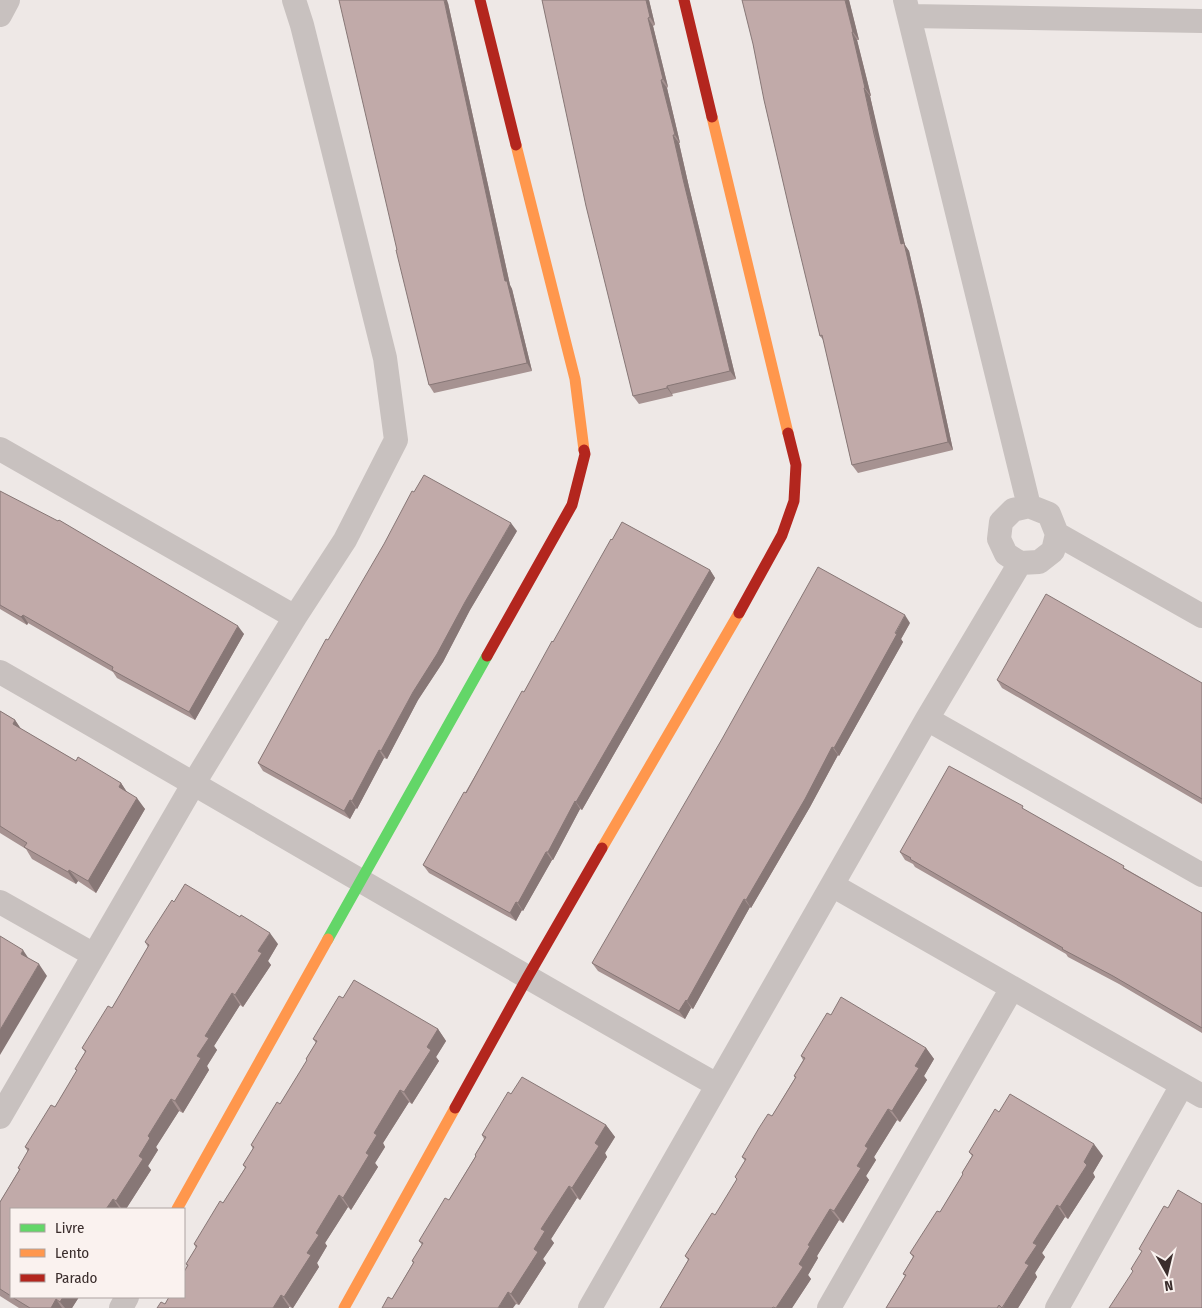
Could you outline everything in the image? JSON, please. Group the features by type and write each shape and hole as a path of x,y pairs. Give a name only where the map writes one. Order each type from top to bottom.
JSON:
{"street":[{"path":"0,15 8,0"},
{"path":"0,1118 194,783 295,617 345,540 396,440 385,358 302,25 294,0"},
{"path":"178,1208 572,505 585,454 575,379 480,0"},
{"path":"344,1308 527,978 754,586 782,535 794,501 796,465 684,0"},
{"path":"1029,506 907,8 1202,21"},
{"path":"0,448 295,617"},
{"path":"1029,506 1049,514 1057,534 1053,551 1039,562 1020,563 1006,554 999,539 1001,522 1013,510 1029,506"},
{"path":"1057,534 1202,616"},
{"path":"590,1308 927,718 1020,563"},
{"path":"0,672 527,978 717,1085"},
{"path":"927,718 1202,875"},
{"path":"832,885 1202,1096"},
{"path":"0,902 94,955"},
{"path":"829,1308 1012,988"},
{"path":"1057,1308 1182,1085"}],"building":[{"path":"339,0 444,0 505,281 507,281 527,363 429,385"},
{"path":"542,0 646,0 650,17 648,18 663,79 661,80 675,135 673,135 730,371 633,396 586,206"},
{"path":"742,0 845,0 874,134 901,244 904,243 948,442 852,465 822,335 820,336 790,212"},
{"path":"424,475 511,523 381,751 379,750 352,801 350,800 344,811 258,763 326,639 328,640 384,544 412,491 414,492"},
{"path":"0,491 59,520 238,626 189,712 112,670 113,667 23,615 21,617 0,605"},
{"path":"622,522 710,570 575,801 548,852 546,852 518,903 516,902 510,913 423,865 464,792 466,793 522,691 524,692"},
{"path":"818,567 905,615 895,633 897,634 834,748 832,747 805,799 746,900 744,899 687,1001 679,1011 592,963 722,739"},
{"path":"1046,594 1202,683 1202,799 997,680"},
{"path":"0,711 15,720 13,724 76,761 78,757 121,783 119,787 137,798 88,881 24,847 27,843 0,826"},
{"path":"949,766 1023,806 1022,808 1202,913 1202,1028 1113,976 1062,949 900,852"},
{"path":"185,884 270,933 258,951 262,953 235,995 232,993 205,1036 209,1038 197,1056 201,1058 175,1101 171,1099 148,1136 150,1138 139,1156 143,1159 116,1201 113,1199 107,1208 10,1208 10,1295 0,1289 0,1202 20,1169 18,1168 29,1149 25,1147 51,1105 55,1107 77,1070 75,1069 86,1051 82,1048 108,1006 112,1008 149,945 145,942 172,900 174,902"},
{"path":"0,936 23,950 21,954 39,964 0,1030"},
{"path":"354,980 438,1029 427,1047 431,1050 404,1092 400,1090 374,1133 377,1135 366,1153 369,1155 343,1198 339,1195 316,1233 319,1235 307,1253 311,1255 284,1297 281,1295 273,1308 157,1308 161,1302 165,1304 168,1298 185,1298 185,1270 188,1265 186,1264 197,1246 194,1244 220,1201 223,1203 246,1167 243,1165 254,1147 251,1145 277,1102 280,1104 307,1060 317,1041 313,1039 339,996 343,998"},
{"path":"841,997 926,1048 915,1066 919,1068 892,1111 888,1109 865,1146 868,1148 857,1166 861,1168 834,1211 830,1209 808,1245 810,1246 799,1264 803,1267 776,1308 660,1308 689,1259 685,1256 712,1213 715,1215 737,1179 735,1177 746,1159 742,1157 768,1114 772,1116 796,1077 794,1076 805,1058 801,1056 827,1013 831,1015"},
{"path":"522,1077 606,1125 595,1143 599,1146 572,1188 569,1186 541,1229 545,1231 534,1249 538,1252 511,1294 508,1292 498,1308 382,1308 388,1297 392,1299 414,1262 412,1261 423,1243 419,1241 445,1198 449,1200 476,1156 486,1137 482,1135 508,1092 511,1094"},
{"path":"1010,1094 1094,1144 1084,1162 1087,1165 1060,1207 1057,1205 1033,1243 1037,1245 1025,1263 1029,1265 1002,1308 999,1305 997,1308 886,1308 906,1275 903,1274 914,1256 910,1253 937,1211 940,1212 963,1174 973,1155 969,1152 995,1109 999,1112"},
{"path":"1178,1190 1202,1204 1202,1308 1109,1308 1133,1271 1131,1269 1142,1251 1139,1249 1164,1206 1168,1208"},
{"path":"14,1298 62,1298 60,1302 56,1299 51,1308 30,1308"}],"traffic: fast":[{"path":"328,939 487,656"}],"traffic: slow":[{"path":"712,117 788,433"},
{"path":"516,145 575,379 584,450"},
{"path":"602,848 739,613"},
{"path":"178,1208 328,939"},
{"path":"344,1308 455,1108"}],"traffic: jam":[{"path":"480,0 516,145"},
{"path":"684,0 712,117"},
{"path":"739,613 782,535 794,501 796,465 788,433"},
{"path":"487,656 572,505 585,454 584,450"},
{"path":"455,1108 602,848"}]}
